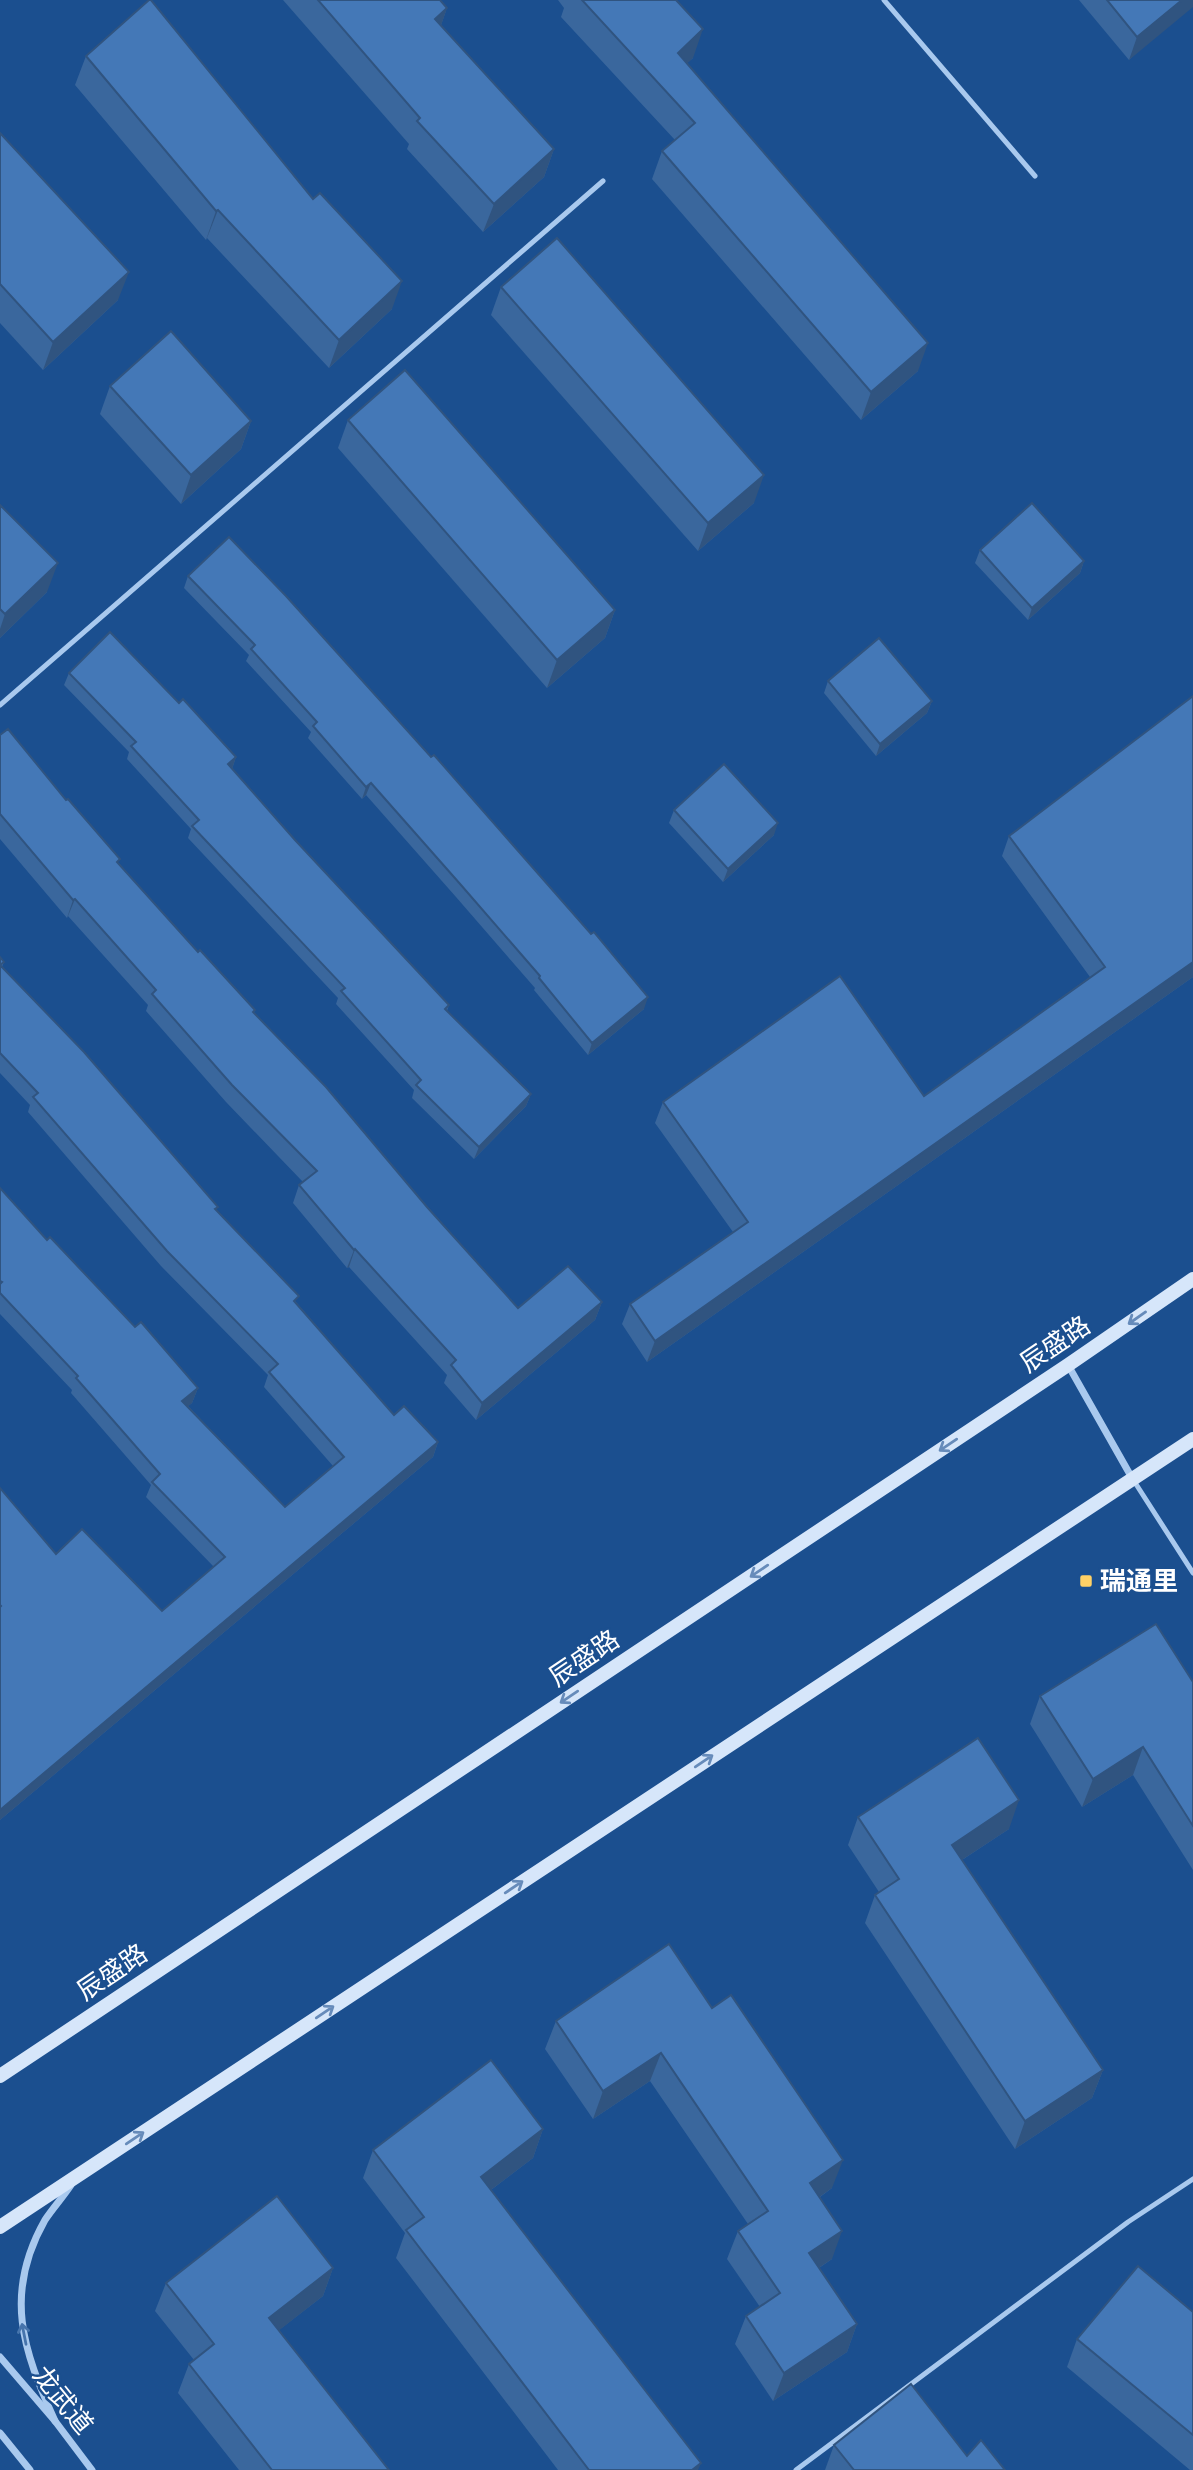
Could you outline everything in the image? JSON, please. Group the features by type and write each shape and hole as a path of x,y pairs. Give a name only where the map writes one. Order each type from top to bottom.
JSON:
{"main road":[{"name":"辰盛路","path":"0,2076 1193,1279"},
{"path":"0,2227 1193,1439"}],"street":[{"path":"1068,1365 1132,1478"},
{"path":"55,2421 33,2372 20,2308 23,2280 33,2244 46,2219 78,2176"},
{"name":"龙武道","path":"0,2357 55,2421 92,2470"},
{"path":"0,2433 30,2470"}],"lane":[{"path":"884,0 1035,176"},
{"path":"0,705 603,181"},
{"path":"1132,1478 1193,1573"},
{"path":"796,2470 1128,2222 1193,2179"}],"building":[{"path":"149,0 313,199 320,193 402,281 339,340 218,210 216,211 86,56"},
{"path":"318,0 440,0 447,8 435,19 554,149 494,204 417,121 420,118"},
{"path":"582,0 676,0 703,29 678,53 928,343 871,392 662,151 695,123"},
{"path":"1107,0 1182,0 1137,37"},
{"path":"0,133 129,272 53,342 0,284"},
{"path":"557,238 764,475 708,523 501,287"},
{"path":"171,331 251,421 191,475 110,386"},
{"path":"405,370 615,610 557,660 348,420"},
{"path":"1032,503 1084,561 1032,608 980,550"},
{"path":"0,505 58,563 5,614 0,609"},
{"path":"229,537 431,757 434,755 591,934 594,932 648,997 592,1043 540,976 461,885 371,783 366,787 313,726 317,722 251,649 255,645 188,576"},
{"path":"110,632 179,703 183,699 236,757 228,764 449,1005 445,1009 531,1094 479,1147 416,1085 421,1080 341,991 345,988 192,826 199,820 131,746 136,742 69,673"},
{"path":"879,638 932,701 880,744 828,681"},
{"path":"1193,696 1193,962 655,1341 630,1304 748,1222 663,1102 840,976 924,1096 1105,967 1009,836"},
{"path":"8,729 66,800 68,799 120,859 117,862 198,952 200,950 255,1010 253,1012 326,1087 427,1207 518,1308 568,1266 602,1302 482,1403 451,1365 456,1360 354,1250 299,1185 317,1171 232,1085 152,994 156,990 75,899 73,900 0,814 0,735"},
{"path":"724,764 778,823 728,869 674,810"},
{"path":"0,965 84,1052 218,1207 215,1209 299,1296 294,1301 394,1415 404,1406 438,1442 0,1810 0,1488 56,1554 82,1529 162,1611 225,1557 152,1482 160,1474 76,1378 78,1376 0,1293 0,1188 47,1240 50,1237 135,1327 141,1322 198,1388 182,1401 285,1507 344,1457 269,1372 278,1364 167,1251 33,1097 38,1093 0,1053"},
{"path":"1156,1624 1193,1682 1193,1826 1143,1747 1093,1779 1040,1696"},
{"path":"978,1738 1019,1800 952,1845 1103,2070 1025,2121 875,1895 899,1879 858,1817"},
{"path":"669,1944 712,2008 731,1995 843,2160 810,2183 842,2231 809,2253 857,2324 784,2373 746,2316 780,2293 738,2231 768,2211 661,2053 603,2091 556,2021"},
{"path":"491,2060 543,2129 481,2177 701,2463 692,2470 589,2470 406,2230 424,2217 373,2150"},
{"path":"277,2196 333,2268 269,2318 389,2470 272,2470 189,2364 214,2344 166,2283"},
{"path":"1138,2266 1193,2312 1193,2435 1077,2339"},
{"path":"911,2384 967,2456 981,2440 1005,2470 854,2470 834,2445"}],"place":[{"name":"瑞通里","path":"1086,1581"}]}
